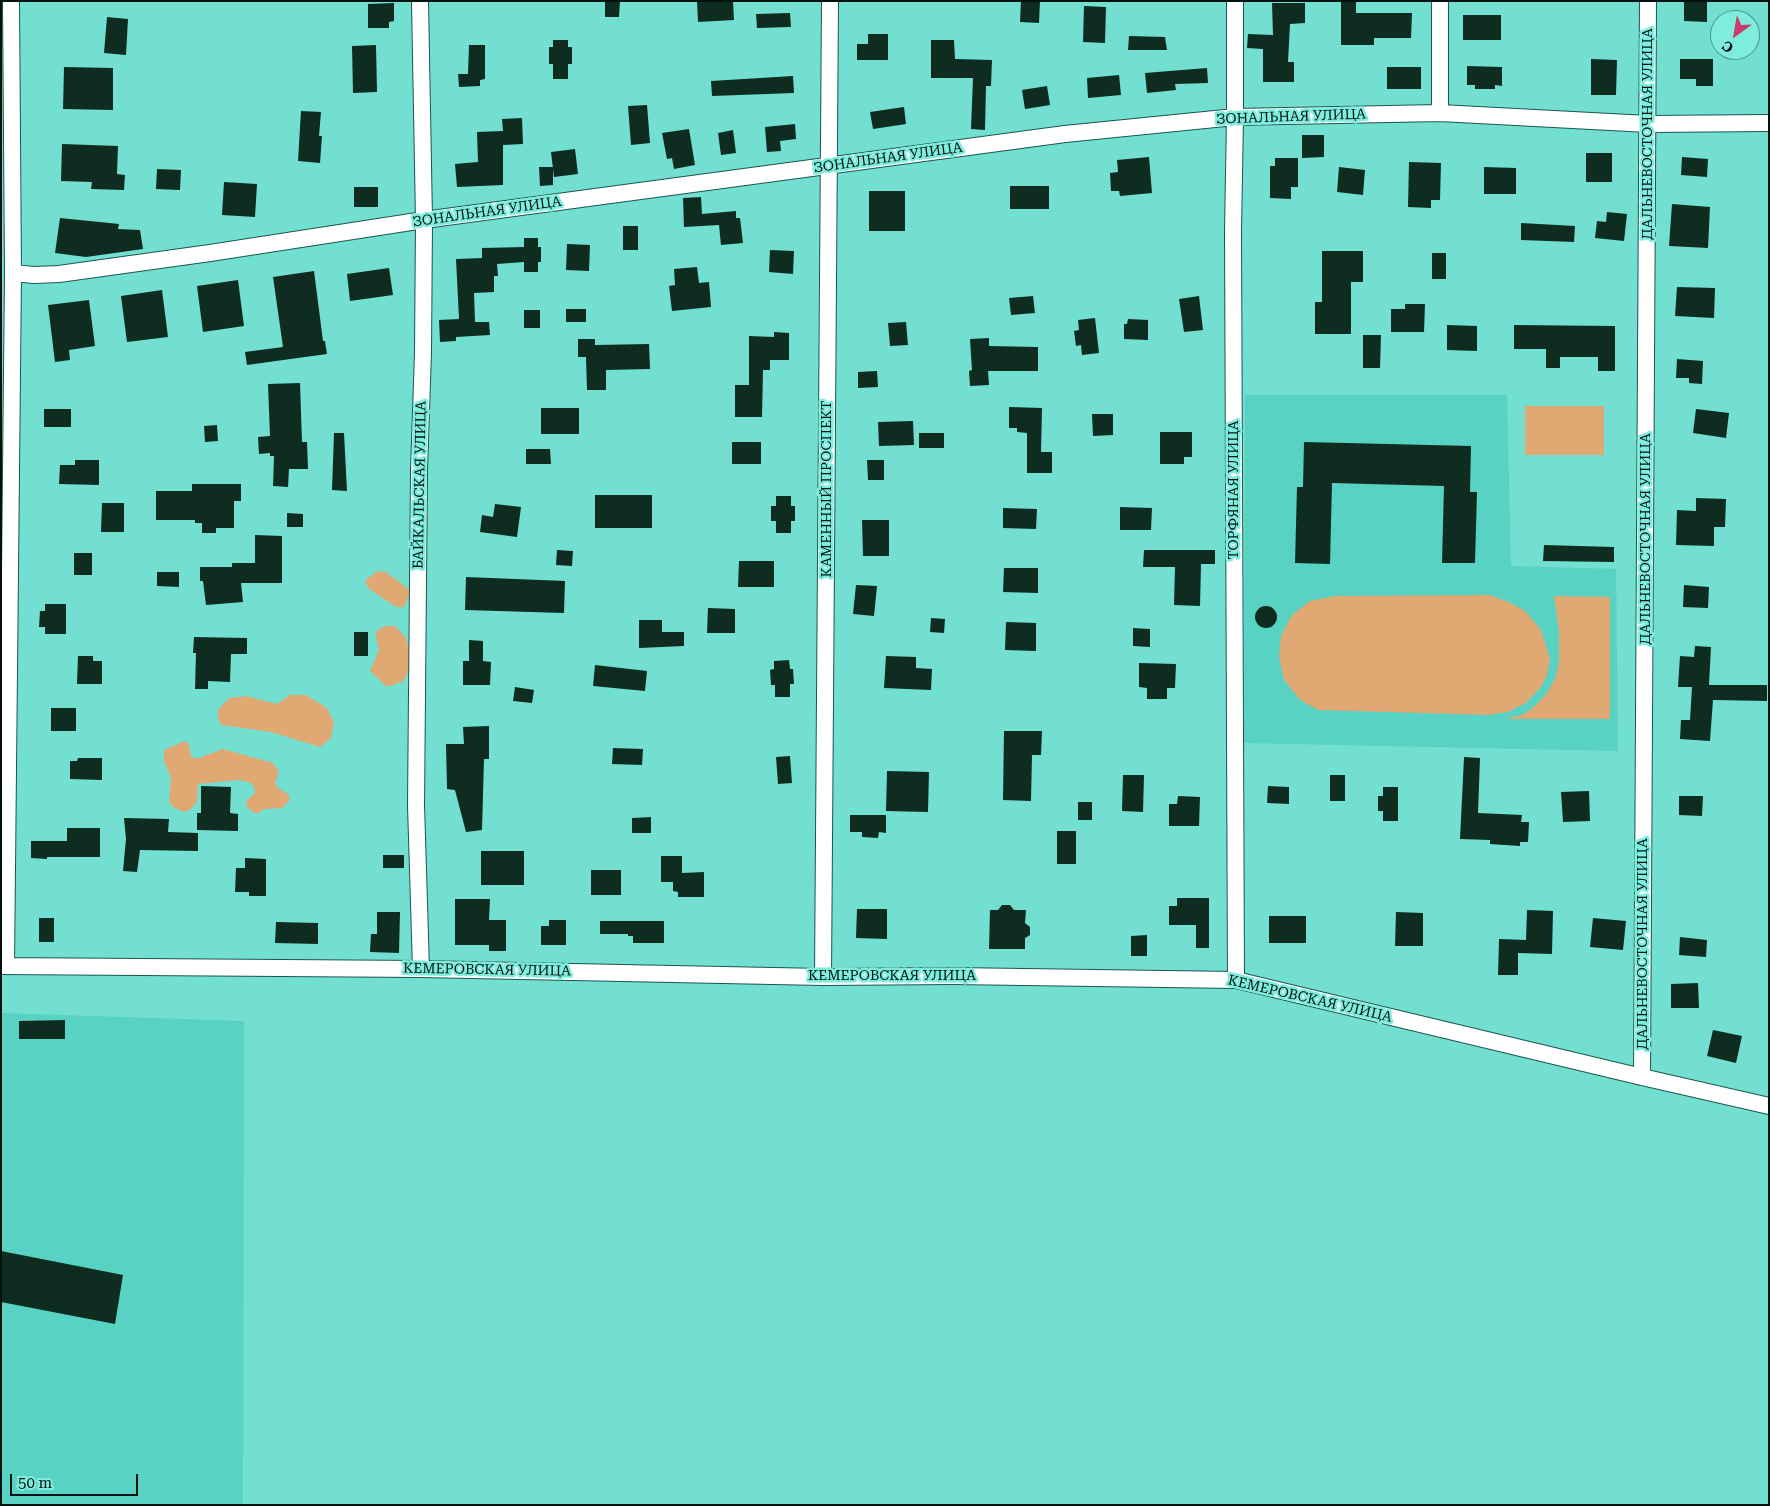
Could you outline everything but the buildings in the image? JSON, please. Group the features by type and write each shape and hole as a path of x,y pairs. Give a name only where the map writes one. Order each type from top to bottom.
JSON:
{"street":[{"path":"3,966 13,273 12,1"},
{"name":"БАЙКАЛЬСКАЯ УЛИЦА","path":"420,1 424,220 423,353 419,470 416,804 421,969"},
{"name":"КАМЕННЫЙ ПРОСПЕКТ","path":"823,978 830,1"},
{"name":"ТОРФЯНАЯ УЛИЦА","path":"1235,1 1233,232 1236,980"},
{"path":"1440,1 1440,113"},
{"name":"ДАЛЬНЕВОСТОЧНАЯ УЛИЦА","path":"1642,1078 1648,1"},
{"name":"ЗОНАЛЬНАЯ УЛИЦА","path":"13,273 59,274 424,220 1066,134 1235,117 1440,113 1648,124 1769,123"},
{"name":"КЕМЕРОВСКАЯ УЛИЦА","path":"3,966 421,969 823,978 953,976 1236,980 1642,1078 1769,1106"}],"shaded area":[{"path":"1245,395 1507,395 1511,566 1616,569 1618,751 1244,743"},
{"path":"1525,406 1604,406 1604,455 1525,455"},
{"path":"378,571 386,572 411,591 404,607 396,607 368,588 365,580"},
{"path":"1490,595 1509,602 1525,611 1541,630 1550,659 1547,675 1541,687 1526,703 1508,712 1489,715 1318,710 1300,700 1284,680 1279,656 1281,636 1292,615 1310,601 1335,596"},
{"path":"1554,596 1610,597 1610,719 1506,719 1524,714 1535,706 1546,694 1555,679 1559,661 1559,632"},
{"path":"384,626 395,626 406,638 412,661 404,681 387,687 370,671 379,650 375,633"},
{"path":"290,695 306,695 327,708 334,723 331,738 320,747 271,732 221,725 218,718 218,710 229,698 246,696 277,704"},
{"path":"185,741 189,744 191,756 196,759 223,749 273,763 279,772 275,783 278,788 288,794 290,800 282,808 265,809 256,814 247,807 246,801 255,793 254,787 251,783 239,780 198,784 197,802 190,810 184,812 173,807 169,802 171,778 164,762 164,750"},
{"path":"1,1013 244,1021 243,1505 1,1505"}]}
